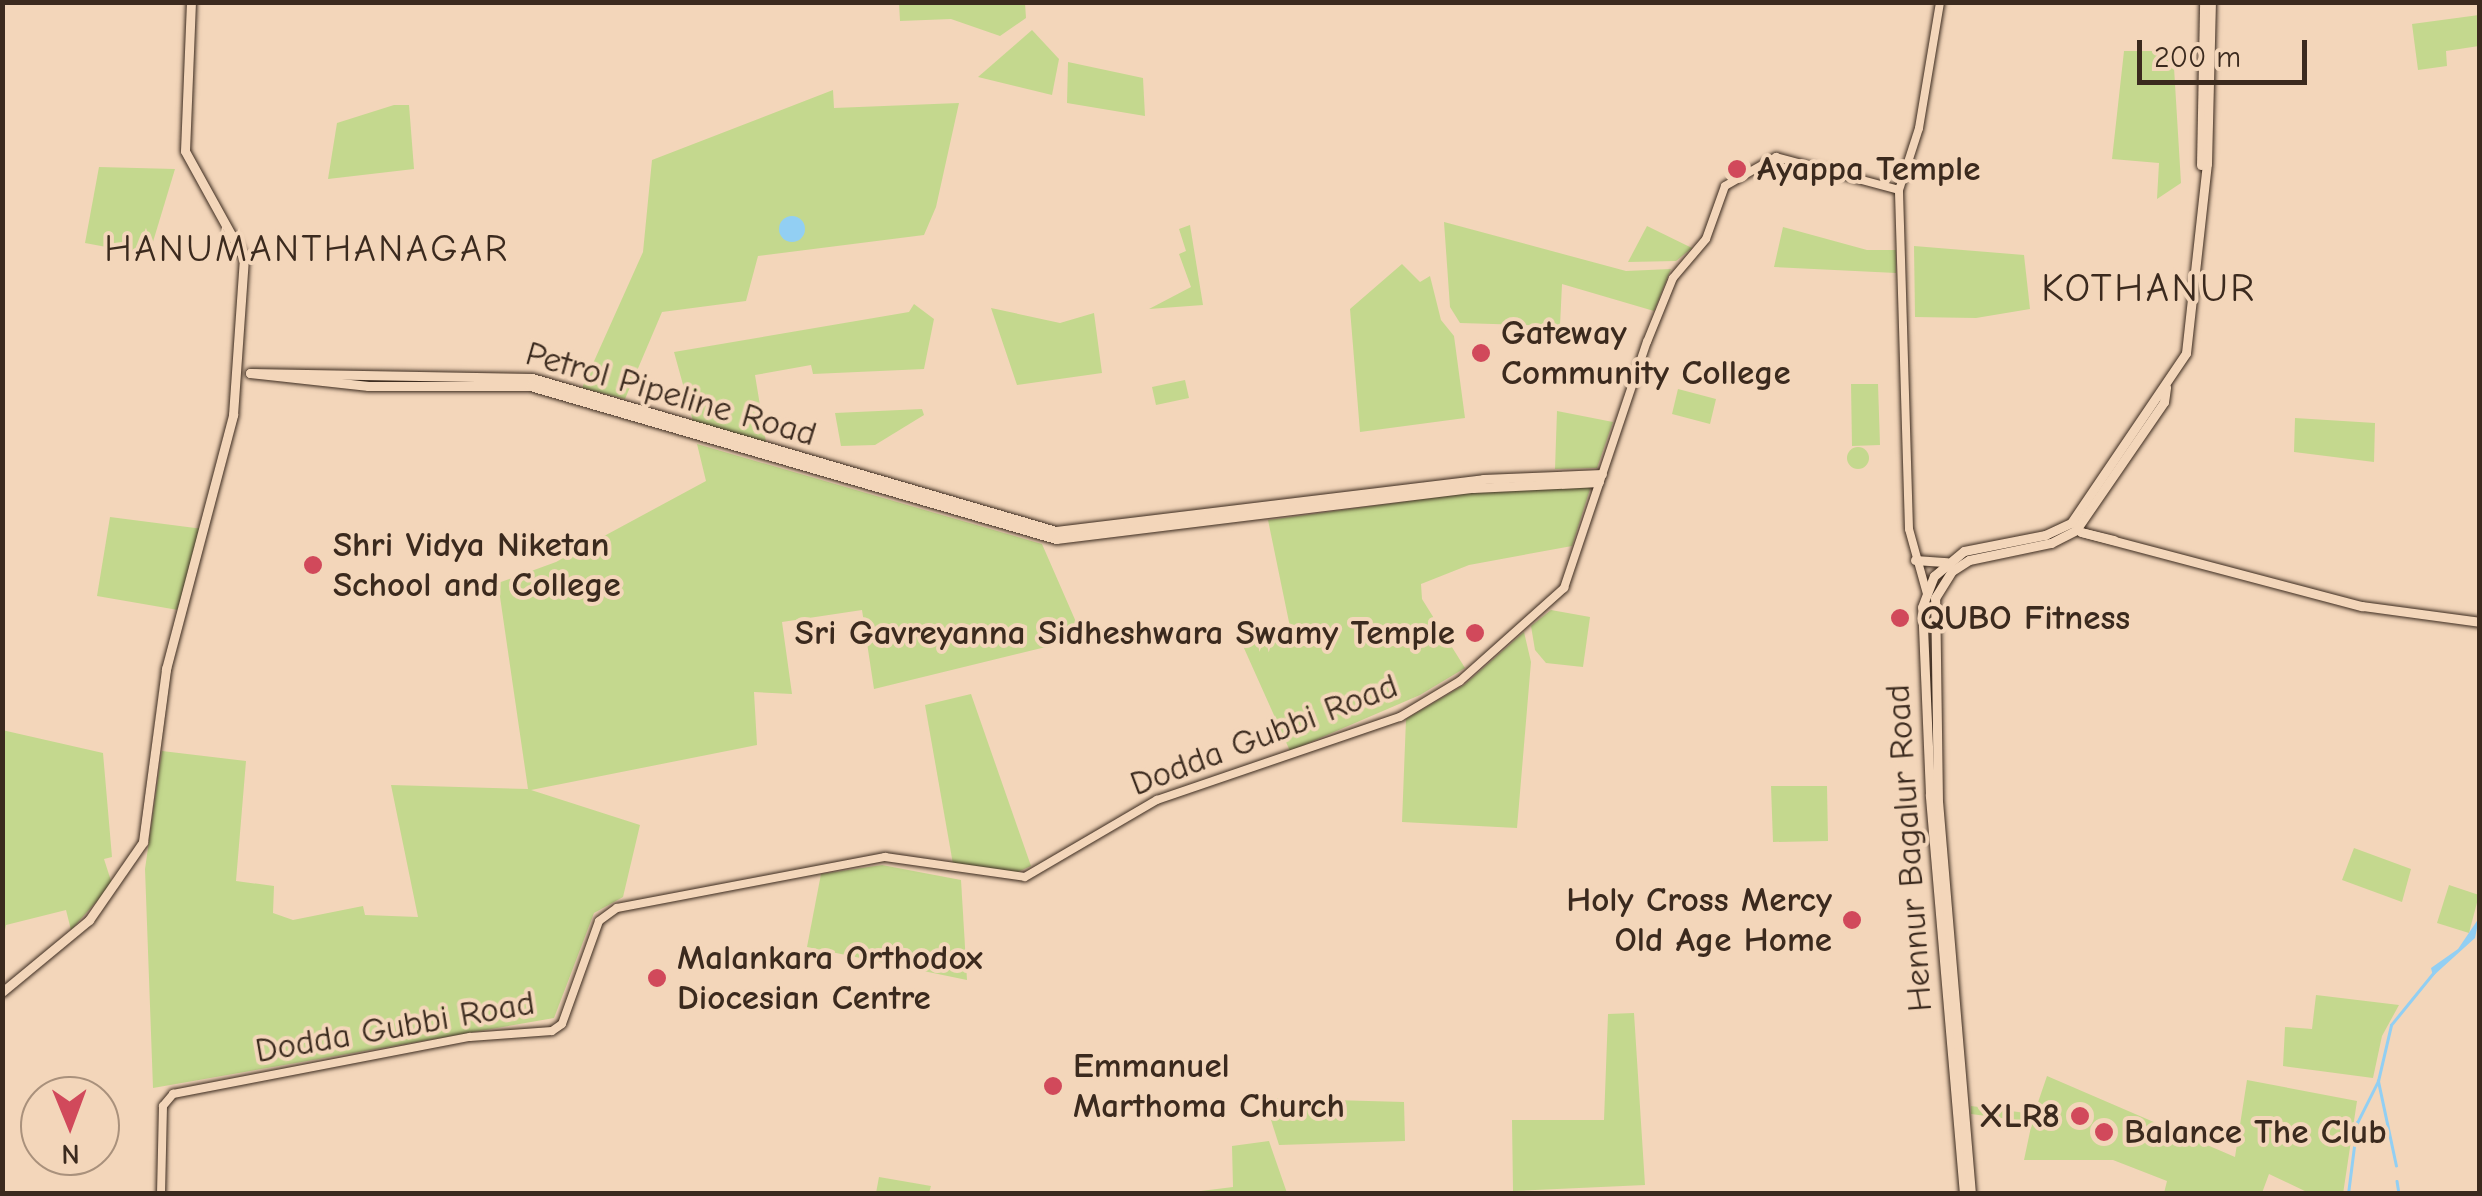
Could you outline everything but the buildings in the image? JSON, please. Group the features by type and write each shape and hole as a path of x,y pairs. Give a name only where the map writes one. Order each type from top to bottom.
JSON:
{"main road":[{"path":"2,992 89,920 143,842 166,669 244,372 241,246 191,170 183,143 191,2"},
{"path":"1931,596 1952,571 1969,560 2051,543 2076,528 2164,402 2166,388 2194,326 2208,2"},
{"name":"Petrol Pipeline Road","path":"244,372 321,379 523,376 729,441 1056,530 1353,500 1509,476 1600,478"},
{"path":"1931,596 1949,562 1969,549 2076,528 2362,606 2480,622"},
{"path":"1915,560 1949,562"},
{"name":"Hennur Bagalur Road","path":"1931,596 1938,802 1967,1194"}],"street":[{"path":"1931,596 1915,560 1899,190 1919,128 1940,2"},
{"name":"Dodda Gubbi Road","path":"161,1194 163,1106 173,1094 470,1038 552,1031 562,1024 600,921 616,908 885,857 1025,877 1156,800 1400,717 1460,682 1564,588 1673,278 1706,240 1725,186 1776,157 1899,190"}],"green space":[{"path":"899,3 1025,3 1026,18 1000,36 951,19 900,21"},
{"path":"2479,15 2479,46 2446,51 2447,66 2418,70 2412,24"},
{"path":"1032,30 1059,59 1052,95 978,77"},
{"path":"2124,51 2173,51 2181,183 2157,199 2159,163 2112,159"},
{"path":"1068,62 1143,78 1145,116 1067,103"},
{"path":"833,90 834,108 959,103 936,207 924,235 758,256 746,301 662,312 625,399 582,388 643,252 652,160"},
{"path":"394,105 409,105 414,169 328,179 337,123"},
{"path":"99,167 175,169 149,255 85,243"},
{"path":"1444,222 1626,271 1671,269 1654,311 1562,284 1560,326 1460,323 1450,307"},
{"path":"1190,225 1203,305 1149,309 1191,287 1179,254 1186,251 1179,229"},
{"path":"1647,226 1692,248 1676,261 1628,262"},
{"path":"1783,227 1867,250 1896,250 1896,273 1774,267"},
{"path":"1914,246 2024,255 2030,309 1976,318 1915,317"},
{"path":"1402,264 1420,282 1430,276 1441,320 1454,336 1465,418 1360,432 1350,309"},
{"path":"914,304 934,319 924,369 813,374 811,365 755,375 766,442 693,421 674,352 909,312"},
{"path":"991,308 1060,323 1094,313 1102,373 1017,385"},
{"path":"1185,380 1189,398 1156,405 1152,387"},
{"path":"1851,384 1878,384 1880,445 1852,446"},
{"path":"1678,389 1716,399 1710,424 1672,414"},
{"path":"922,409 924,415 875,445 841,446 835,413"},
{"path":"1557,411 1613,422 1597,468 1555,469"},
{"path":"2295,418 2375,423 2374,462 2294,452"},
{"path":"697,444 1042,544 1083,638 874,689 862,610 782,622 792,694 754,692 757,745 531,790 640,825 623,897 594,913 554,1018 153,1088 145,869 162,751 246,761 236,881 274,886 273,913 293,920 363,906 365,915 418,917 391,785 528,789 498,583 556,562 706,481"},
{"path":"1858,447 1866,450 1866,466 1858,469 1850,466 1847,458 1850,450"},
{"path":"1591,486 1572,546 1469,565 1421,584 1422,599 1465,668 1420,695 1290,751 1239,637 1290,627 1268,520 1483,491"},
{"path":"110,517 203,529 178,610 97,596"},
{"path":"1551,610 1590,617 1583,667 1546,663 1535,650 1531,626"},
{"path":"1524,632 1531,662 1517,828 1402,822 1406,719 1464,685"},
{"path":"971,694 1031,866 1009,876 953,864 925,705"},
{"path":"2,730 103,753 112,857 104,859 112,884 71,930 66,910 6,925 3,940"},
{"path":"1771,786 1827,786 1828,841 1773,842"},
{"path":"2354,848 2411,869 2402,902 2342,880"},
{"path":"882,865 961,880 967,980 807,947 821,874"},
{"path":"2449,885 2479,895 2469,933 2437,923"},
{"path":"2316,995 2399,1005 2382,1036 2373,1078 2283,1066 2285,1027 2312,1029"},
{"path":"1634,1013 1645,1185 1513,1191 1512,1120 1604,1120 1608,1014"},
{"path":"2047,1076 2235,1157 2247,1080 2357,1101 2343,1194 2309,1193 2269,1174 2262,1193 2164,1193 2167,1181 2113,1160 2024,1160 2032,1122 1971,1114 1971,1106 2034,1114"},
{"path":"1264,1098 1404,1102 1405,1141 1279,1145"},
{"path":"1269,1141 1287,1193 1185,1193 1233,1187 1232,1146"},
{"path":"879,1177 931,1186 929,1193 876,1193"}],"water":[{"path":"792,216 801,220 805,229 801,238 792,242 783,238 779,229 783,220"},
{"path":"2479,918 2475,938 2433,976 2431,968 2458,949"}],"waterway":[{"path":"2396,1166 2378,1081 2391,1025 2434,972"},
{"path":"2348,1194 2357,1123 2378,1081"},
{"path":"2397,1181 2399,1194"}],"place":[{"name":"Ayappa Temple","path":"1737,169"},
{"name":"Gateway Community College","path":"1481,353"},
{"name":"Shri Vidya Niketan School and College","path":"313,565"},
{"name":"QUBO Fitness","path":"1900,618"},
{"name":"Sri Gavreyanna Sidheshwara Swamy Temple","path":"1475,633"},
{"name":"Holy Cross Mercy Old Age Home","path":"1852,920"},
{"name":"Malankara Orthodox Diocesian Centre","path":"657,978"},
{"name":"Emmanuel Marthoma Church","path":"1053,1086"},
{"name":"XLR8","path":"2080,1116"},
{"name":"Balance The Club","path":"2104,1132"}],"district":[{"name":"HANUMANTHANAGAR","path":"307,250"},
{"name":"KOTHANUR","path":"2149,288"}]}
